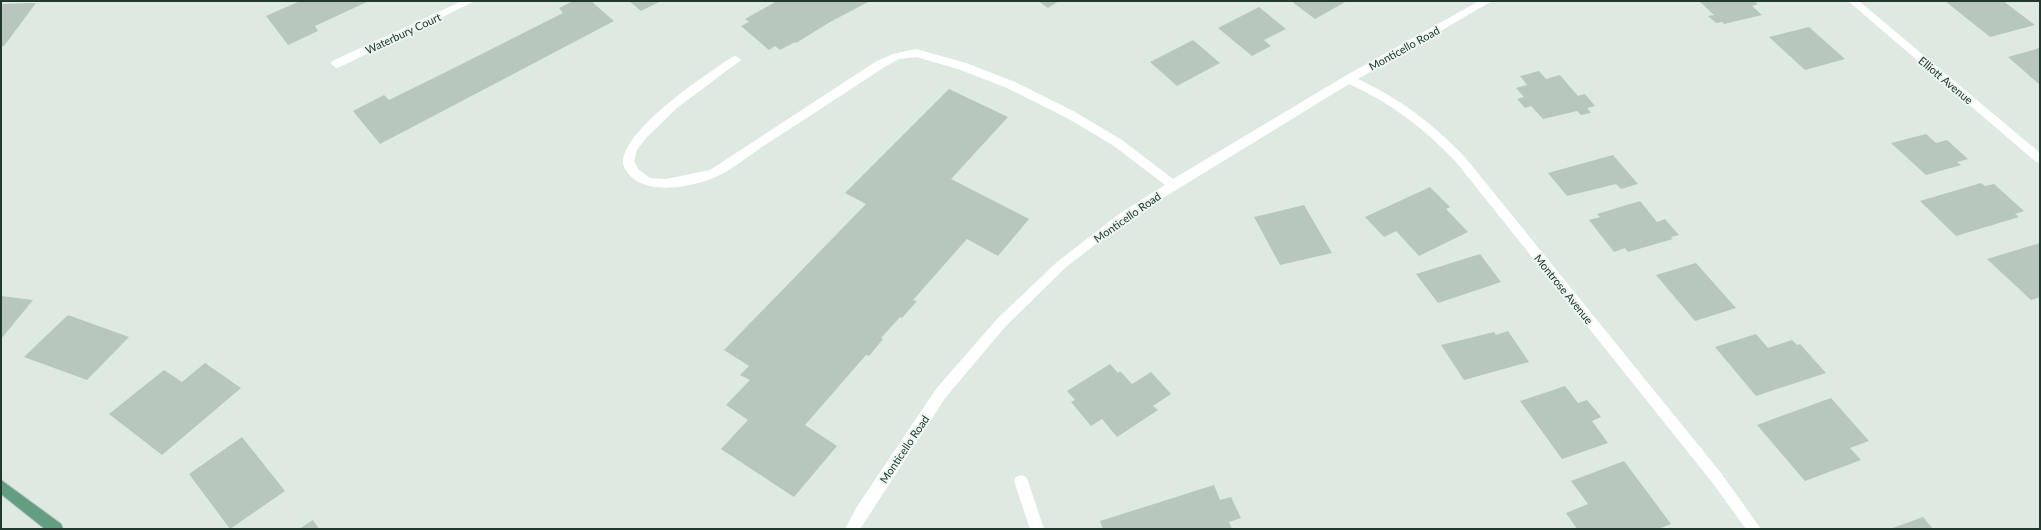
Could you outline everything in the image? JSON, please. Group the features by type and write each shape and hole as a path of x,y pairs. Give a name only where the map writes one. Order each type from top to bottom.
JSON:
{"main road":[{"path":"1,486 56,529"}],"street":[{"name":"Waterbury Court","path":"336,64 470,1"},
{"name":"Monticello Road","path":"852,529 861,513 941,393 1001,323 1061,265 1123,217 1173,185 1349,79 1487,1"},
{"name":"Elliott Avenue","path":"1853,1 2040,159"},
{"path":"736,60 694,87 657,119 631,148 628,161 632,171 643,180 661,183 688,182 714,173 879,65 898,56 916,53 962,66 1011,85 1071,115 1118,143 1173,185"},
{"name":"Montrose Avenue","path":"1349,79 1374,90 1402,106 1433,130 1460,159 1716,477 1754,529"},
{"path":"1021,481 1037,529"}],"building":[{"path":"300,1 369,1 315,26 318,31 288,45 266,16"},
{"path":"573,1 591,1 614,21 380,144 353,111 384,95 389,100 450,70 563,13 559,8"},
{"path":"629,1 661,1 641,11"},
{"path":"777,1 870,1 830,22 796,43 795,42 780,50 775,46 769,50 741,26 749,22 745,19"},
{"path":"1038,1 1059,1 1048,8"},
{"path":"1291,1 1347,1 1315,19"},
{"path":"1699,1 1754,1 1758,4 1752,6 1762,15 1724,24 1722,22 1716,23 1708,16 1714,15"},
{"path":"1945,1 2003,1 2035,25 1990,37"},
{"path":"36,3 4,46 1,46 1,4"},
{"path":"1259,7 1286,29 1264,40 1271,46 1252,56 1218,28"},
{"path":"1809,27 1845,59 1805,70 1769,37"},
{"path":"1193,40 1220,63 1177,86 1150,62"},
{"path":"2040,48 2040,85 2008,57"},
{"path":"1539,71 1546,79 1560,75 1578,96 1585,94 1595,106 1587,108 1591,113 1581,115 1577,111 1543,119 1531,106 1525,108 1517,99 1524,97 1516,88 1527,85 1520,76"},
{"path":"949,89 1008,117 951,179 1029,219 998,256 967,239 913,300 917,301 881,338 883,339 869,356 866,355 805,425 837,446 794,497 721,449 748,420 726,405 750,380 740,375 749,366 724,350 866,204 845,193"},
{"path":"1926,134 1936,143 1947,140 1968,159 1957,162 1961,165 1926,175 1891,143"},
{"path":"1613,155 1638,184 1621,189 1616,184 1567,196 1548,173"},
{"path":"1981,183 1985,186 1994,184 2024,211 2015,214 2019,217 1956,236 1920,201"},
{"path":"1430,187 1450,207 1446,209 1468,232 1419,256 1396,231 1384,237 1365,217"},
{"path":"1640,201 1657,222 1665,219 1679,235 1671,237 1673,239 1628,252 1625,248 1614,252 1589,220 1600,217 1597,214"},
{"path":"1304,205 1332,253 1280,265 1254,217"},
{"path":"2040,243 2040,297 2031,300 1987,259"},
{"path":"1480,254 1501,282 1438,303 1416,274"},
{"path":"1696,263 1736,308 1695,321 1656,275"},
{"path":"1,296 33,300 1,339"},
{"path":"68,315 129,337 87,380 24,357"},
{"path":"1508,331 1529,362 1464,380 1441,345 1494,332 1496,335"},
{"path":"1756,334 1768,348 1792,340 1797,345 1800,344 1826,373 1756,396 1715,347"},
{"path":"205,363 241,388 162,455 109,414 164,370 182,382"},
{"path":"1110,364 1118,373 1120,371 1132,384 1151,372 1171,394 1153,406 1158,410 1117,437 1102,419 1091,426 1071,402 1075,400 1067,391"},
{"path":"1565,386 1578,403 1587,400 1601,417 1592,421 1608,443 1562,459 1520,401"},
{"path":"1831,398 1869,441 1850,448 1861,460 1805,481 1757,425"},
{"path":"242,437 285,491 230,529 189,474"},
{"path":"1624,461 1671,524 1658,529 1577,529 1566,513 1588,504 1571,481"},
{"path":"1214,485 1220,500 1231,497 1241,518 1229,522 1232,529 1103,529 1100,521"},
{"path":"1923,517 1933,529 1890,529"},
{"path":"313,520 319,529 299,529"}]}
